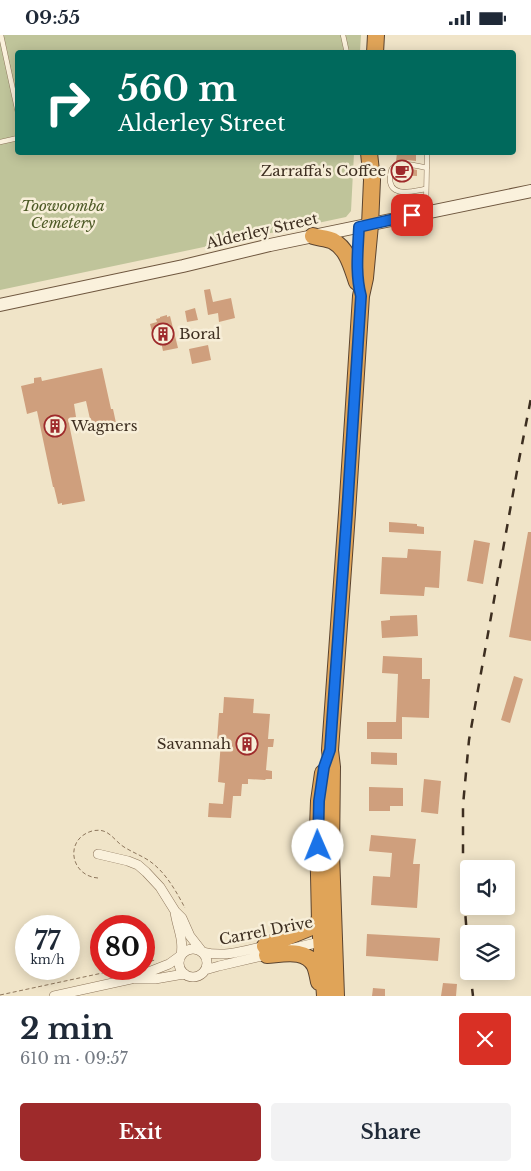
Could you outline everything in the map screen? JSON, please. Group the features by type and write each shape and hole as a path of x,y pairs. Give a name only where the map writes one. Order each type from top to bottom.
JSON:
{"highway":[{"path":"375,50 376,35"},
{"path":"359,289 365,278 362,180 369,155"},
{"path":"313,236 330,240 342,249 347,256 359,289 347,513 330,750 324,767 319,801 318,828 326,933 336,996"},
{"path":"264,946 309,928 326,933"},
{"path":"324,996 326,933"},
{"path":"264,946 293,953 310,960 315,967 324,996"}],"street":[{"name":"Alderley Street","path":"0,305 313,236 531,191"},
{"path":"98,854 128,861 138,865 146,872 160,887 175,911 182,918 190,936 207,961 205,970 196,977 178,975 155,979"},
{"path":"175,911 182,939 179,966 186,975"},
{"name":"Carrel Drive","path":"202,951 213,955 222,955 264,946"},
{"name":"Carrel Drive","path":"205,970 219,966 264,946"},
{"path":"155,970 169,964 190,949 196,948 202,951"},
{"path":"54,996 126,980"}],"lane":[{"path":"1,35 15,99"},
{"path":"343,35 346,50"},
{"path":"0,142 15,140"},
{"path":"426,213 427,155"},
{"path":"426,189 406,193 396,191 392,187 390,177 392,169 398,165 414,165 427,168"}],"path":[{"path":"98,878 86,875 80,871 74,859 77,841 91,831 105,832 112,835 122,846 155,865 174,890 187,913"},
{"path":"216,946 228,944 264,946"},
{"path":"0,995 90,976"}],"green space":[{"name":"Toowoomba Cemetery","path":"0,35 361,35 360,50 15,50 15,155 354,155 351,211 346,217 0,290"}],"building":[{"path":"397,155 416,155 416,161 396,161"},
{"path":"407,168 417,170 417,176 396,175 397,170"},
{"path":"210,289 213,302 231,298 235,318 219,322 218,313 208,315 204,290"},
{"path":"195,308 198,320 187,322 185,311"},
{"name":"Boral","path":"167,315 167,317 170,316 178,348 163,351 160,337 154,339 150,324 157,322 156,319"},
{"path":"208,345 211,360 192,364 189,349"},
{"name":"Wagners","path":"102,368 116,423 92,428 86,401 74,404 76,417 68,419 85,501 58,504 37,411 27,414 21,386 34,383 34,378 41,377 42,381"},
{"path":"389,522 417,524 417,526 424,527 424,534 389,532"},
{"path":"528,532 531,532 531,641 509,637"},
{"path":"474,540 490,543 483,584 467,581"},
{"path":"408,549 441,551 439,588 425,587 424,596 380,594 382,557 407,558"},
{"path":"417,615 418,636 382,638 381,621 390,620 390,616"},
{"path":"383,656 422,658 422,679 430,679 429,718 402,717 402,739 367,739 367,722 396,722 398,674 382,673"},
{"path":"514,676 523,679 510,723 501,720"},
{"name":"Savannah","path":"224,697 254,699 253,713 270,714 268,739 274,739 273,747 268,747 266,770 272,771 272,779 248,779 248,784 242,784 241,796 233,796 231,818 208,817 209,803 223,804 225,783 218,782 221,741 217,741 219,713 223,713"},
{"path":"371,752 397,753 397,765 371,764"},
{"path":"424,779 441,781 438,814 421,812"},
{"path":"369,787 403,788 403,806 390,806 390,811 369,811"},
{"path":"371,835 416,839 413,864 420,864 417,908 371,905 373,876 390,877 392,853 369,851"},
{"path":"367,934 440,938 438,961 366,956"},
{"path":"443,983 457,984 456,996 441,996"},
{"path":"373,988 385,989 385,996 372,996"}],"railway":[{"path":"466,925 463,885 463,805 469,740 531,398"},
{"path":"471,980 473,996"}],"place":[{"name":"Zarraffa's Coffee","path":"402,171"},
{"name":"Boral","path":"163,334"},
{"name":"Wagners","path":"55,426"},
{"name":"Savannah","path":"247,744"}],"route":[{"path":"318,846 319,801 324,767 330,750 347,513 361,296 357,282 359,227 412,215"}]}
